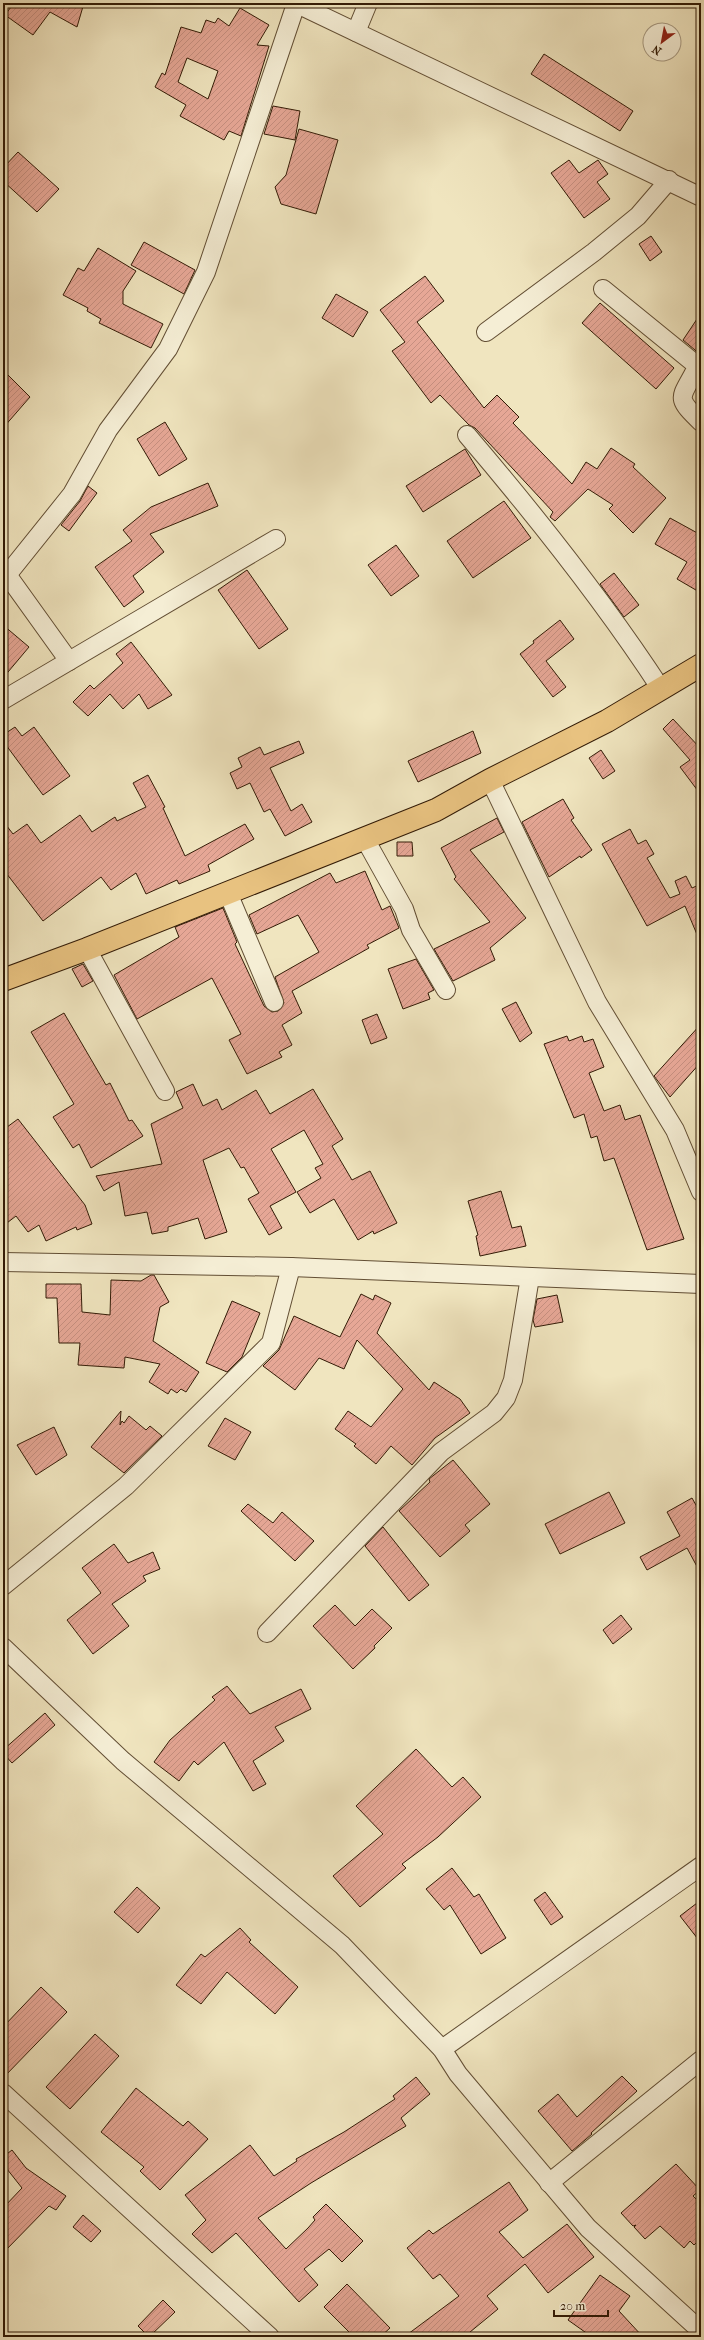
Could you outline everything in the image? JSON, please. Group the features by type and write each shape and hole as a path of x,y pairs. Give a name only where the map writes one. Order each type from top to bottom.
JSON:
{"main road":[{"path":"3,980 87,949 436,810 490,780 607,721 701,666"}],"street":[{"path":"69,661 5,574 72,494 108,430 168,349 206,272 296,3 669,180 701,197"},
{"path":"356,32 368,3"},
{"path":"486,332 632,220 669,180"},
{"path":"604,289 694,363 696,370 682,393 682,399 688,411 701,422"},
{"path":"467,435 526,504 626,635 661,689"},
{"path":"3,700 276,539"},
{"path":"490,780 597,1002 675,1130 701,1192"},
{"path":"365,839 404,909 411,930 446,990"},
{"path":"228,893 274,1002"},
{"path":"87,949 165,1091"},
{"path":"3,1262 291,1267 701,1284"},
{"path":"3,1586 126,1486 271,1343 291,1267"},
{"path":"267,1633 442,1452 494,1413 506,1398 513,1380 530,1277"},
{"path":"3,1647 123,1761 342,1945 442,2049 458,2074 588,2228 701,2331"},
{"path":"442,2049 701,1866"},
{"path":"549,2183 701,2060"},
{"path":"3,2093 270,2337"}],"building":[{"path":"14,3 84,3 77,27 50,12 33,35 5,15"},
{"path":"240,8 269,25 257,45 269,46 241,136 229,131 224,140 180,116 186,105 155,87 162,73 165,75 181,27 201,33 206,20 215,23 218,18 229,26","holes":["187,58 218,71 208,99 178,82"]},
{"path":"544,54 633,111 620,131 531,74"},
{"path":"273,106 300,111 295,140 264,134"},
{"path":"299,129 338,140 316,214 281,204 275,187 286,175"},
{"path":"18,152 59,189 37,212 3,181 3,168"},
{"path":"569,160 579,173 598,160 608,174 597,182 610,199 584,218 551,173"},
{"path":"651,236 662,252 650,261 639,244"},
{"path":"144,242 195,270 184,294 131,265"},
{"path":"98,248 136,271 123,291 123,304 163,324 151,348 99,323 101,319 87,311 88,308 63,295 78,268 84,271"},
{"path":"425,276 444,301 417,322 484,408 497,395 519,417 513,423 572,484 586,462 597,469 611,448 635,464 633,467 666,498 633,533 609,509 613,505 588,489 555,521 550,517 553,512 475,428 469,425 440,395 431,403 392,351 405,342 380,310"},
{"path":"336,294 368,312 353,337 322,318"},
{"path":"600,303 674,368 656,389 582,323"},
{"path":"701,313 701,355 683,340"},
{"path":"3,370 30,397 3,428"},
{"path":"165,422 187,459 159,476 137,439"},
{"path":"465,449 481,475 423,512 406,486"},
{"path":"208,483 218,506 150,534 164,552 133,576 144,592 124,607 95,567 132,541 123,530 151,507"},
{"path":"88,486 97,493 69,531 61,525 80,501"},
{"path":"504,501 531,538 473,578 447,541"},
{"path":"670,518 701,535 701,593 677,579 687,562 655,544"},
{"path":"396,545 419,576 391,596 368,565"},
{"path":"247,570 288,629 259,649 218,590"},
{"path":"614,573 639,605 624,617 600,584"},
{"path":"560,620 574,639 546,661 566,687 553,697 520,654 534,643 533,641"},
{"path":"3,625 29,647 3,678"},
{"path":"131,642 172,695 148,709 139,694 123,709 110,694 88,716 73,702 90,685 94,689 123,663 116,654"},
{"path":"673,719 701,749 701,795 680,767 690,760 663,729"},
{"path":"15,727 22,736 34,727 70,776 43,795 3,741 3,735"},
{"path":"473,731 481,753 418,782 408,761"},
{"path":"299,741 304,753 270,768 291,811 302,804 312,822 285,836 270,809 264,812 250,783 237,789 230,773 242,767 238,758 260,747 264,755"},
{"path":"601,750 615,771 603,779 589,758"},
{"path":"148,775 165,807 163,808 185,856 245,824 254,839 208,865 210,871 179,884 177,880 146,894 136,873 111,890 101,877 43,921 3,869 3,821 13,834 27,824 41,843 80,815 92,832 115,817 117,821 146,807 133,783"},
{"path":"563,799 574,818 571,820 592,850 581,858 580,856 549,877 522,822"},
{"path":"497,818 504,832 470,850 526,918 490,948 495,960 453,981 434,949 490,922 454,879 456,877 441,848"},
{"path":"630,829 638,844 646,840 654,854 647,858 670,898 680,894 675,881 686,876 692,888 701,884 701,897 697,899 701,909 701,944 685,906 647,926 602,844"},
{"path":"397,842 412,842 413,856 397,856"},
{"path":"365,871 382,910 390,906 399,928 367,945 369,948 292,991 302,1013 282,1025 292,1045 279,1052 282,1057 247,1074 229,1040 241,1034 212,978 137,1019 114,975 179,937 175,927 223,908 237,942 235,944 264,1006 272,1012 278,1011 284,1003 275,977 319,952 298,915 257,934 249,915 330,873 336,883"},
{"path":"416,959 434,990 428,993 430,999 403,1009 388,969"},
{"path":"83,964 93,981 82,987 72,969"},
{"path":"516,1002 532,1033 520,1042 502,1009"},
{"path":"64,1013 106,1085 110,1083 129,1121 132,1120 143,1136 91,1168 79,1144 73,1148 53,1117 74,1104 31,1032"},
{"path":"377,1014 387,1038 371,1044 362,1020"},
{"path":"701,1024 701,1062 670,1097 654,1076"},
{"path":"567,1036 569,1041 582,1036 584,1042 593,1039 604,1067 589,1073 604,1111 620,1105 625,1120 640,1115 684,1239 647,1250 614,1158 604,1161 597,1136 591,1138 584,1114 574,1118 544,1044"},
{"path":"193,1084 203,1106 217,1099 222,1110 256,1090 270,1114 313,1089 343,1139 332,1146 352,1180 370,1171 397,1223 374,1234 373,1231 358,1240 334,1199 310,1213 297,1192 321,1178 315,1168 323,1164 304,1130 271,1149 296,1192 270,1206 282,1228 269,1235 248,1199 259,1193 244,1167 241,1168 229,1148 203,1160 227,1232 205,1239 198,1218 168,1227 168,1231 152,1234 147,1212 125,1216 119,1182 104,1191 96,1176 162,1164 151,1124 183,1108 176,1092"},
{"path":"18,1119 85,1205 92,1224 77,1230 76,1227 46,1241 39,1225 28,1232 16,1216 3,1226 3,1130"},
{"path":"501,1191 512,1228 521,1226 526,1246 480,1256 476,1236 478,1235 468,1201"},
{"path":"151,1275 154,1275 169,1302 160,1307 153,1341 199,1372 186,1392 181,1389 177,1393 171,1389 168,1394 149,1382 160,1364 125,1357 124,1368 78,1365 80,1343 59,1343 57,1298 46,1298 46,1284 81,1284 82,1312 110,1315 111,1280 141,1281"},
{"path":"361,1294 373,1300 375,1295 391,1303 377,1333 429,1390 434,1382 460,1399 470,1413 435,1438 412,1465 391,1446 376,1464 354,1446 356,1444 335,1429 348,1411 371,1427 403,1389 357,1340 344,1369 319,1358 295,1390 263,1366 279,1350 294,1316 340,1337"},
{"path":"557,1295 563,1322 535,1327 533,1320 537,1299"},
{"path":"232,1301 260,1313 242,1357 227,1372 206,1363"},
{"path":"121,1411 120,1425 122,1421 124,1423 129,1416 146,1430 150,1426 162,1436 124,1473 91,1447"},
{"path":"225,1418 251,1432 235,1460 208,1446"},
{"path":"54,1427 67,1455 36,1475 17,1445"},
{"path":"453,1460 490,1504 465,1525 470,1531 440,1557 399,1511 430,1482 429,1479"},
{"path":"609,1492 625,1523 560,1554 545,1524"},
{"path":"692,1498 701,1514 701,1574 687,1548 647,1570 640,1557 680,1536 667,1512"},
{"path":"248,1504 273,1523 282,1512 314,1541 295,1561 241,1511"},
{"path":"383,1527 429,1585 409,1601 365,1546"},
{"path":"114,1544 128,1563 153,1552 160,1569 143,1576 146,1581 112,1604 129,1626 93,1654 67,1620 101,1593 82,1568"},
{"path":"335,1605 355,1626 372,1609 392,1628 374,1646 375,1648 353,1669 313,1626"},
{"path":"621,1615 632,1629 613,1644 603,1630"},
{"path":"227,1686 250,1714 301,1689 311,1709 275,1727 284,1741 253,1761 266,1784 253,1791 224,1742 198,1765 194,1761 179,1781 154,1762 170,1740 215,1700 212,1697"},
{"path":"45,1713 55,1725 12,1763 3,1753 3,1750"},
{"path":"416,1749 452,1787 463,1777 481,1797 438,1837 402,1864 406,1868 360,1907 333,1876 383,1834 356,1806"},
{"path":"452,1868 474,1897 479,1894 506,1938 481,1954 450,1905 444,1910 426,1889"},
{"path":"137,1887 160,1908 138,1933 114,1912"},
{"path":"545,1892 563,1917 551,1925 534,1900"},
{"path":"701,1900 701,1943 680,1916"},
{"path":"240,1928 251,1940 249,1942 298,1987 275,2014 227,1972 201,2004 176,1985 201,1954 205,1957"},
{"path":"41,1987 67,2012 3,2078 3,2027"},
{"path":"95,2034 119,2056 70,2109 46,2087"},
{"path":"622,2076 637,2091 572,2151 538,2111 558,2094 577,2117"},
{"path":"416,2077 430,2094 401,2118 406,2126 311,2183 258,2218 286,2249 308,2228 315,2220 313,2217 326,2204 363,2241 342,2262 329,2249 304,2269 318,2285 299,2302 236,2233 212,2253 192,2234 206,2220 185,2195 250,2145 274,2176 297,2161 296,2159 344,2132 395,2099 393,2096"},
{"path":"136,2088 183,2126 188,2121 208,2139 160,2190 140,2171 144,2167 101,2132"},
{"path":"12,2150 26,2168 66,2196 56,2210 49,2206 3,2253 3,2208 22,2188 3,2164 3,2157"},
{"path":"676,2164 700,2190 693,2196 701,2204 701,2238 694,2245 690,2241 684,2248 660,2226 645,2239 634,2227 636,2225 633,2226 621,2213"},
{"path":"509,2182 528,2210 499,2232 523,2258 567,2224 594,2257 548,2293 525,2264 487,2296 498,2309 464,2337 404,2337 459,2296 440,2274 433,2279 407,2248 429,2230 433,2234"},
{"path":"83,2215 101,2231 91,2242 73,2227"},
{"path":"600,2275 630,2296 619,2311 643,2337 592,2337 568,2320"},
{"path":"347,2284 390,2328 380,2337 354,2337 324,2307"},
{"path":"163,2300 175,2312 149,2337 138,2326"}]}
